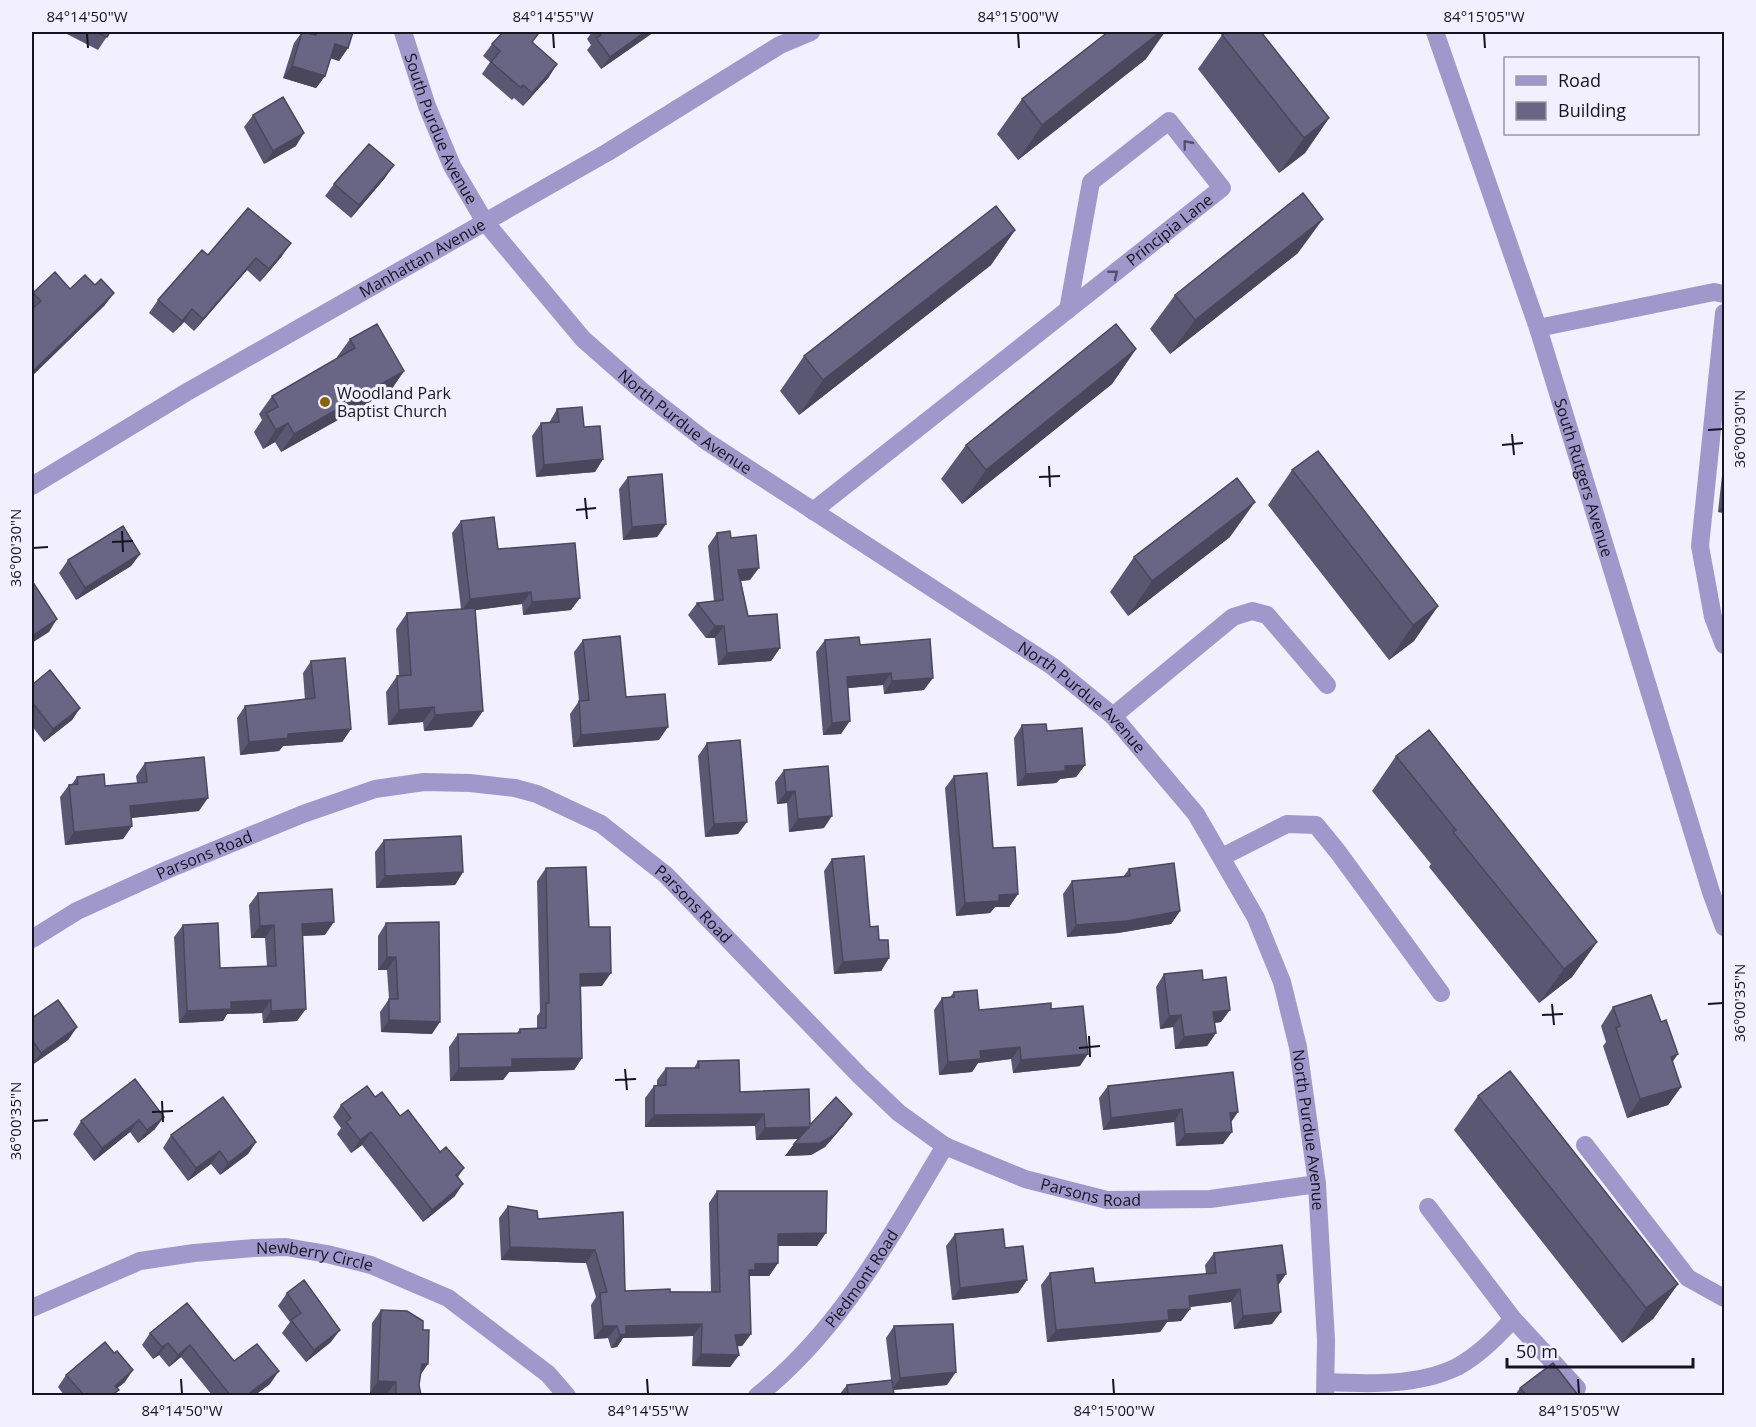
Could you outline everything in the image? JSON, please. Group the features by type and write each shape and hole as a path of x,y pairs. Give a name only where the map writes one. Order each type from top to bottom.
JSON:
{"street":[{"name":"South Purdue Avenue","path":"403,32 427,106 452,166 485,222"},
{"name":"Manhattan Avenue","path":"32,486 187,392 608,152 780,45 811,32"},
{"name":"South Rutgers Avenue","path":"1435,32 1538,328 1711,892 1724,926"},
{"name":"Principia Lane","path":"813,511 1068,310 1222,188 1169,121 1091,183 1068,310"},
{"name":"North Purdue Avenue","path":"485,222 583,339 634,384 706,441 1052,666 1113,716 1196,814 1256,918 1282,982 1298,1047 1317,1184 1325,1389"},
{"path":"1538,328 1714,292 1725,294"},
{"path":"1725,313 1700,546 1713,617 1725,645"},
{"path":"1113,716 1233,617 1252,611 1267,615 1327,685"},
{"name":"Parsons Road","path":"32,939 76,911 168,869 303,814 375,789 424,782 470,783 515,788 537,794 601,824 666,875 860,1076 899,1113 945,1146 1025,1179 1107,1200 1210,1199 1317,1184"},
{"path":"1222,857 1287,824 1316,825 1441,993"},
{"path":"1585,1145 1688,1278 1725,1298"},
{"name":"Piedmont Road","path":"758,1395 817,1340 866,1277 945,1146"},
{"path":"1428,1207 1513,1319 1577,1388"},
{"name":"Newberry Circle","path":"32,1308 140,1261 194,1253 286,1247 371,1265 448,1298 548,1374 567,1395"},
{"path":"1325,1389 1378,1390 1456,1367 1492,1342 1513,1319"}],"building":[{"path":"96,32 110,32 107,37"},
{"path":"302,32 316,35 317,32 353,32 348,48 335,44 325,76 292,66"},
{"path":"503,32 536,32 538,34 532,42 557,64 532,93 523,85 521,88 491,62 500,51 492,44"},
{"path":"598,32 645,32 610,57 596,38 601,35"},
{"path":"1108,32 1160,32 1042,125 1022,99"},
{"path":"1226,32 1261,32 1329,118 1304,138 1222,35"},
{"path":"283,97 304,133 273,151 253,115"},
{"path":"369,144 394,165 359,205 334,184"},
{"path":"1303,193 1323,219 1195,320 1175,295"},
{"path":"996,206 1015,230 823,380 804,356"},
{"path":"248,208 291,243 269,269 256,258 203,319 192,309 182,321 158,300 202,250 208,255"},
{"path":"55,272 70,289 85,275 95,285 101,279 114,293 32,372 32,309 41,301 33,293"},
{"name":"Woodland Park Baptist Church","path":"377,324 404,371 294,434 288,423 276,430 266,413 278,407 272,396 355,348 350,339"},
{"path":"1116,324 1136,349 986,470 966,445"},
{"path":"582,407 584,427 600,426 603,459 544,465 541,423 559,422 557,409"},
{"path":"1318,451 1438,606 1413,625 1292,470"},
{"path":"662,474 666,524 632,527 628,477"},
{"path":"1237,478 1255,502 1152,581 1134,557"},
{"path":"494,517 498,549 575,543 580,598 532,602 531,592 470,599 461,521"},
{"path":"123,526 140,554 85,588 68,560"},
{"path":"730,531 731,538 756,535 759,568 738,570 748,616 777,614 780,648 727,653 724,626 715,626 697,603 723,600 717,533"},
{"path":"34,584 57,619 32,636 32,586"},
{"path":"475,608 483,711 435,715 434,707 399,710 397,676 411,675 407,613"},
{"path":"620,636 626,697 665,694 668,727 581,735 579,701 589,700 583,640"},
{"path":"859,637 860,645 930,639 933,678 892,681 891,673 847,677 850,721 832,723 825,640"},
{"path":"345,658 351,729 288,734 288,738 249,742 245,706 315,698 311,661"},
{"path":"50,670 80,708 53,729 32,702 32,685"},
{"path":"1046,724 1047,731 1082,728 1085,765 1065,766 1065,771 1026,774 1022,725"},
{"path":"1429,730 1597,942 1564,969 1453,832 1456,830 1396,756"},
{"path":"740,740 747,822 714,824 707,743"},
{"path":"204,757 208,798 130,806 132,826 74,832 69,785 78,784 77,777 104,774 105,786 147,782 145,763"},
{"path":"828,766 832,816 798,819 795,791 786,792 784,770"},
{"path":"987,773 993,848 1015,847 1018,894 999,895 999,901 965,903 954,776"},
{"path":"461,836 463,872 385,876 384,840"},
{"path":"864,856 870,927 878,926 879,940 888,940 889,958 843,962 832,859"},
{"path":"1174,863 1180,911 1127,921 1076,925 1072,881 1130,876 1129,869"},
{"path":"586,867 589,927 610,927 611,973 580,974 582,1058 512,1059 512,1067 459,1068 458,1034 520,1033 520,1029 546,1028 546,1003 549,1003 546,868"},
{"path":"332,889 334,922 302,924 306,1009 271,1011 271,1000 231,1002 231,1009 187,1011 183,925 218,923 220,968 276,966 274,925 260,926 258,893"},
{"path":"439,922 440,1022 389,1020 389,999 398,999 396,957 387,957 386,923"},
{"path":"1202,970 1203,980 1226,977 1230,1010 1213,1012 1216,1033 1184,1037 1181,1015 1169,1016 1164,974"},
{"path":"977,990 979,1010 1051,1003 1051,1009 1083,1006 1088,1054 1021,1060 1020,1047 980,1051 981,1059 948,1062 942,998 954,997 954,992"},
{"path":"1651,995 1661,1022 1666,1020 1678,1054 1671,1057 1681,1087 1640,1099 1616,1028 1620,1026 1613,1007"},
{"path":"58,1000 77,1027 41,1053 32,1040 32,1018"},
{"path":"739,1060 740,1092 809,1089 810,1125 836,1097 852,1114 834,1135 820,1143 794,1144 809,1127 765,1128 764,1114 654,1115 654,1086 666,1085 666,1068 699,1068 698,1061"},
{"path":"1510,1071 1678,1284 1646,1308 1478,1096"},
{"path":"1233,1072 1238,1112 1230,1113 1232,1132 1185,1134 1182,1109 1111,1118 1108,1086"},
{"path":"135,1079 164,1117 147,1130 139,1120 102,1148 81,1121"},
{"path":"367,1086 375,1097 382,1092 400,1116 408,1110 440,1152 446,1147 464,1168 456,1175 463,1184 432,1210 371,1132 360,1140 346,1122 351,1118 341,1105"},
{"path":"223,1097 256,1142 228,1163 220,1151 196,1168 171,1135"},
{"path":"717,1191 827,1191 826,1233 778,1234 778,1263 755,1264 755,1270 749,1270 751,1334 735,1335 739,1355 701,1354 702,1324 626,1326 626,1334 620,1335 617,1326 603,1326 600,1293 607,1292 595,1250 510,1247 508,1206 537,1211 538,1219 623,1212 625,1291 670,1289 670,1292 720,1292"},
{"path":"1003,1229 1005,1248 1023,1246 1027,1280 960,1288 955,1234"},
{"path":"1282,1245 1286,1274 1277,1275 1281,1312 1243,1316 1240,1289 1189,1296 1190,1309 1168,1310 1169,1320 1056,1330 1050,1273 1093,1268 1095,1283 1216,1273 1214,1253"},
{"path":"304,1280 340,1330 314,1350 291,1320 301,1313 287,1293"},
{"path":"187,1303 234,1361 257,1344 279,1371 247,1395 230,1395 190,1345 178,1355 168,1343 162,1347 150,1333"},
{"path":"381,1310 407,1311 423,1321 423,1330 429,1330 428,1364 422,1364 419,1385 421,1395 396,1395 396,1382 378,1381"},
{"path":"953,1324 956,1372 900,1378 894,1326"},
{"path":"105,1342 114,1353 117,1351 133,1370 115,1386 119,1390 112,1395 84,1395 66,1375"},
{"path":"1553,1363 1578,1395 1526,1395 1520,1388"},
{"path":"892,1380 894,1395 848,1395 847,1385"}],"place":[{"name":"Woodland Park Baptist Church","path":"325,402"}]}
